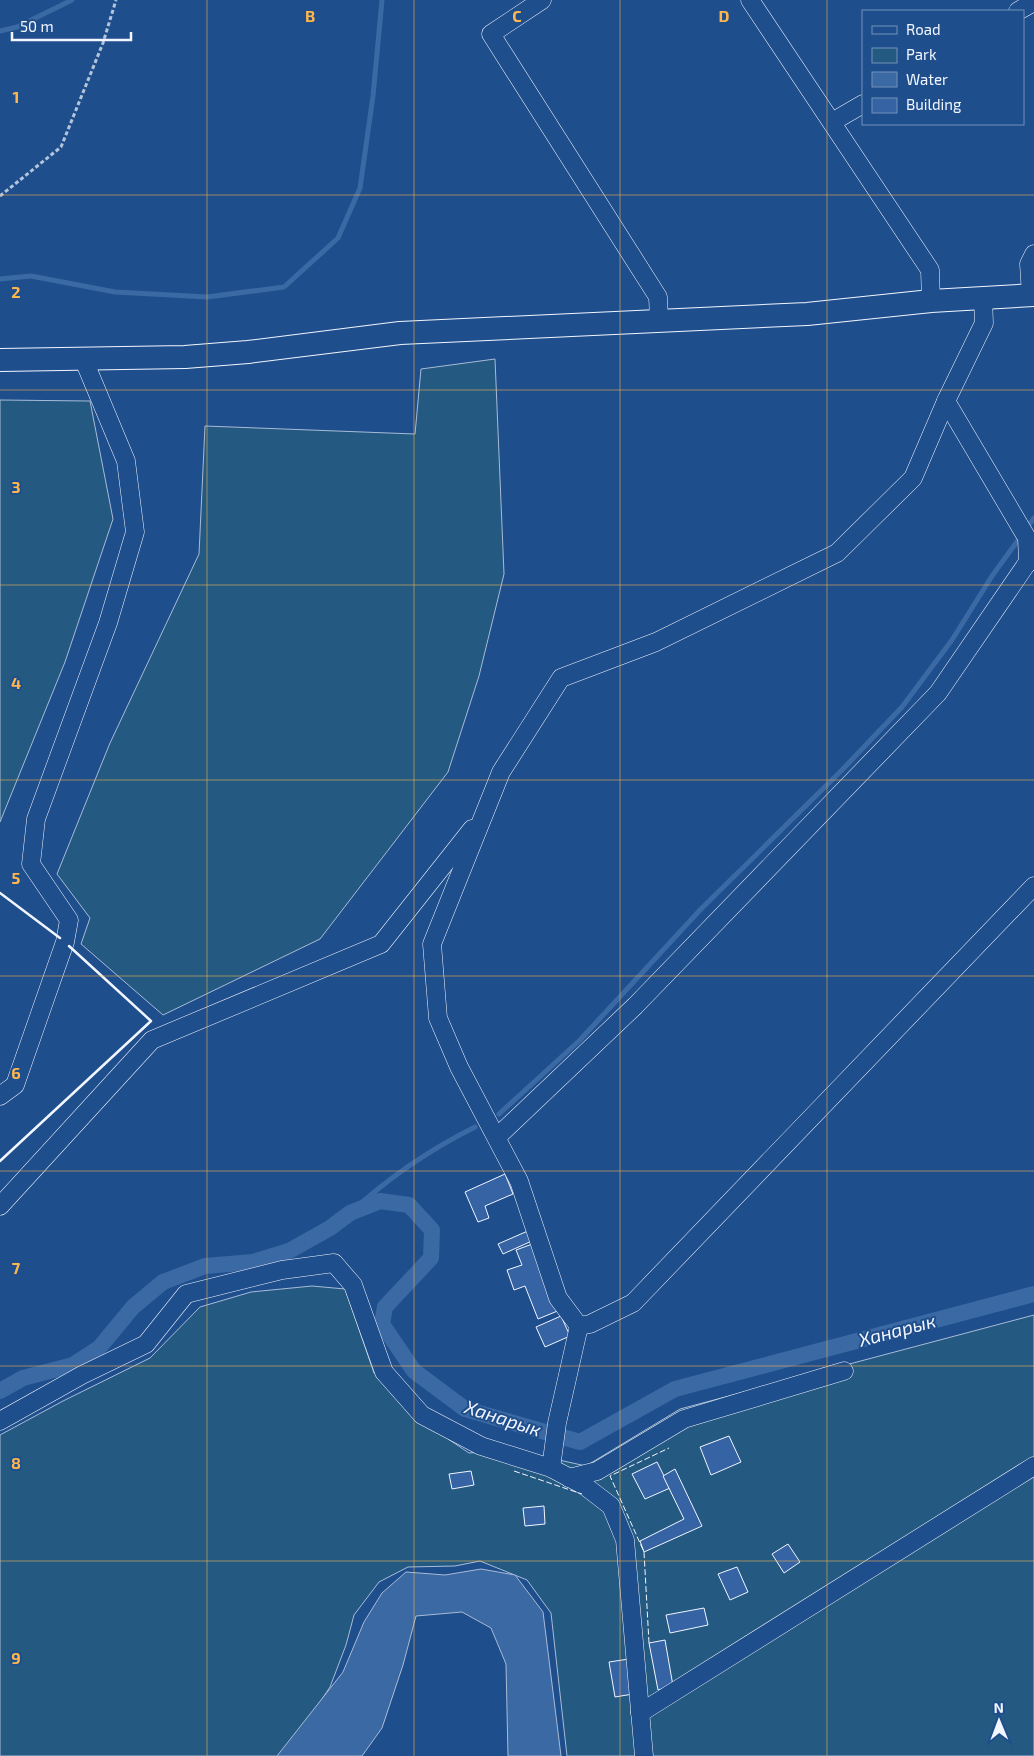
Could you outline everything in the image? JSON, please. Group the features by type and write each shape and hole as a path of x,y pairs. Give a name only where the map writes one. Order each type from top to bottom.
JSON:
{"main road":[{"path":"0,360 185,357 248,352 400,333 807,314 930,301 1032,295"}],"street":[{"path":"542,0 491,34 658,297 659,320"},
{"path":"750,0 930,270 930,301"},
{"path":"1020,10 1034,2"},
{"path":"832,122 862,105"},
{"path":"1032,295 1029,264 1034,254"},
{"path":"551,1468 558,1423 579,1326 558,1298 518,1181 497,1137 459,1067 438,1018 432,944 501,772 561,678 656,642 837,553 913,478 946,401 984,323 983,297"},
{"path":"0,1096 15,1085 65,942 69,920 31,864 36,819 108,623 135,532 126,461 84,358"},
{"path":"497,1137 635,1006 938,693 1026,544 946,401"},
{"path":"0,1206 152,1040 381,944 486,812"},
{"path":"579,1326 590,1324 633,1303 1034,886"},
{"path":"0,1421 82,1376 146,1344 186,1294 282,1270 334,1263 353,1284 384,1372 422,1415 481,1446 551,1468 585,1486 611,1506 624,1540 644,1756"},
{"path":"569,1478 597,1471 684,1419 844,1371"},
{"path":"640,1713 1034,1466"}],"path":[{"path":"0,196 61,147 103,44 116,0"}],"green space":[{"path":"495,359 504,574 479,676 448,772 320,939 163,1015 81,944 90,918 57,874 110,743 199,554 205,426 415,434 421,369"},
{"path":"0,400 90,401 113,519 65,662 0,822"},
{"path":"312,1286 345,1289 374,1373 414,1416 469,1453 514,1450 586,1466 680,1409 1034,1315 1034,1756 567,1756 551,1613 527,1580 480,1561 455,1566 408,1567 379,1582 354,1615 346,1645 330,1687 300,1732 279,1756 0,1756 0,1435 150,1358 200,1307 251,1292"}],"water":[{"path":"481,1569 515,1575 543,1612 561,1756 508,1756 506,1664 491,1628 462,1612 416,1616 403,1665 382,1728 362,1756 277,1756 343,1672 364,1622 382,1593 406,1572 445,1575"}],"building":[{"path":"505,1174 513,1194 485,1206 489,1218 478,1222 465,1192"},
{"path":"530,1230 534,1240 503,1254 498,1244"},
{"path":"535,1243 560,1310 538,1319 525,1286 514,1290 507,1270 522,1265 516,1250"},
{"path":"561,1316 570,1336 545,1347 536,1327"},
{"path":"729,1436 741,1462 711,1475 700,1447"},
{"path":"657,1462 670,1488 645,1499 632,1474"},
{"path":"675,1469 702,1526 644,1552 640,1541 684,1519 663,1476"},
{"path":"471,1471 474,1485 452,1489 449,1474"},
{"path":"544,1506 545,1524 525,1526 523,1508"},
{"path":"788,1544 800,1562 784,1573 772,1554"},
{"path":"737,1567 748,1592 730,1600 718,1574"},
{"path":"704,1608 708,1625 670,1633 666,1615"},
{"path":"665,1640 673,1686 658,1690 649,1643"},
{"path":"629,1659 633,1694 615,1697 609,1662"}],"waterway":[{"path":"0,31 17,27 72,0"},
{"path":"0,279 31,276 115,292 207,297 284,287 338,238 360,188 373,96 382,0"},
{"path":"1026,529 1034,518"},
{"path":"499,1114 580,1040 701,909 842,770 902,707 952,640 992,576 1021,536"},
{"path":"350,1213 409,1166 441,1145 475,1127"},
{"name":"Ханарык","path":"0,1391 23,1378 73,1365 99,1348 133,1307 163,1282 205,1266 253,1262 289,1251 330,1228 350,1213 380,1201 409,1205 432,1230 431,1258 385,1307 382,1324 414,1371 465,1409 580,1442 675,1389 1034,1294"}],"fence":[{"path":"649,1643 644,1552 610,1476 669,1448"},
{"path":"514,1471 582,1494"}],"wall":[{"path":"0,893 60,938"},
{"path":"0,1161 151,1021 69,946"}]}
